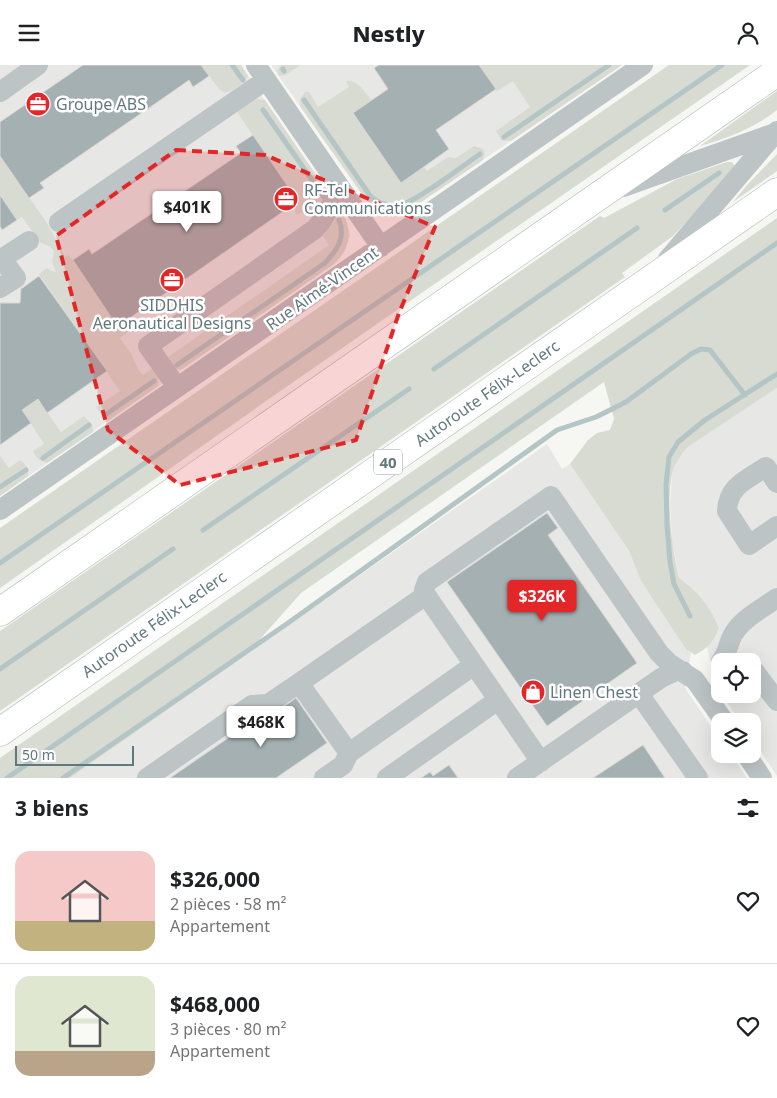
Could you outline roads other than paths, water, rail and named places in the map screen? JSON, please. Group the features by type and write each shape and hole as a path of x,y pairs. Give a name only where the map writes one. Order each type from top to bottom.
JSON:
{"highway":[{"path":"0,612 777,72"},
{"name":"Autoroute Félix-Leclerc","path":"0,731 777,192"}],"street":[{"path":"0,92 38,65"},
{"name":"Rue Aimé-Vincent","path":"0,510 643,65"},
{"path":"59,222 259,69 381,247"},
{"path":"602,194 777,132"},
{"path":"651,280 777,132"},
{"path":"178,387 148,346 315,229 332,204 344,193"},
{"path":"0,288 16,278 1,260 29,241"},
{"path":"777,483 766,467 732,491 729,496 727,511 749,545 777,526"},
{"path":"541,762 426,595 424,586 427,582 551,496 659,653 670,664 689,676 718,713"},
{"path":"147,778 252,705 268,704 426,595"},
{"path":"725,653 734,632 777,598"},
{"path":"324,778 343,765 349,753 474,665"},
{"path":"517,778 670,673 689,676 711,665"},
{"path":"761,680 777,701"},
{"path":"299,683 349,753"},
{"path":"640,694 698,778"},
{"path":"387,778 498,700"},
{"path":"752,763 762,778"}],"waterway":[{"path":"232,65 243,80"},
{"path":"504,137 609,65"},
{"path":"0,563 722,65"},
{"path":"304,100 371,197 386,205 397,206 414,199 480,154"},
{"path":"263,110 326,200"},
{"path":"665,210 719,173"},
{"path":"177,365 325,263 341,238 339,220"},
{"path":"434,369 637,228"},
{"path":"7,778 777,243"},
{"path":"63,778 288,623 557,430 596,417 626,402 691,354 701,349 710,350 745,395"},
{"path":"690,616 674,584 670,562 666,484 669,457 678,442 705,420 777,374"},
{"path":"105,415 154,381"},
{"path":"203,530 409,389"},
{"path":"43,458 89,425"},
{"path":"0,487 26,470"},
{"path":"0,669 173,549"}],"place":[{"name":"Groupe ABS","path":"38,104"},
{"name":"RF-Tel Communications","path":"286,199"},
{"name":"SIDDHIS Aeronautical Designs","path":"172,280"},
{"name":"Linen Chest","path":"533,692"}]}
